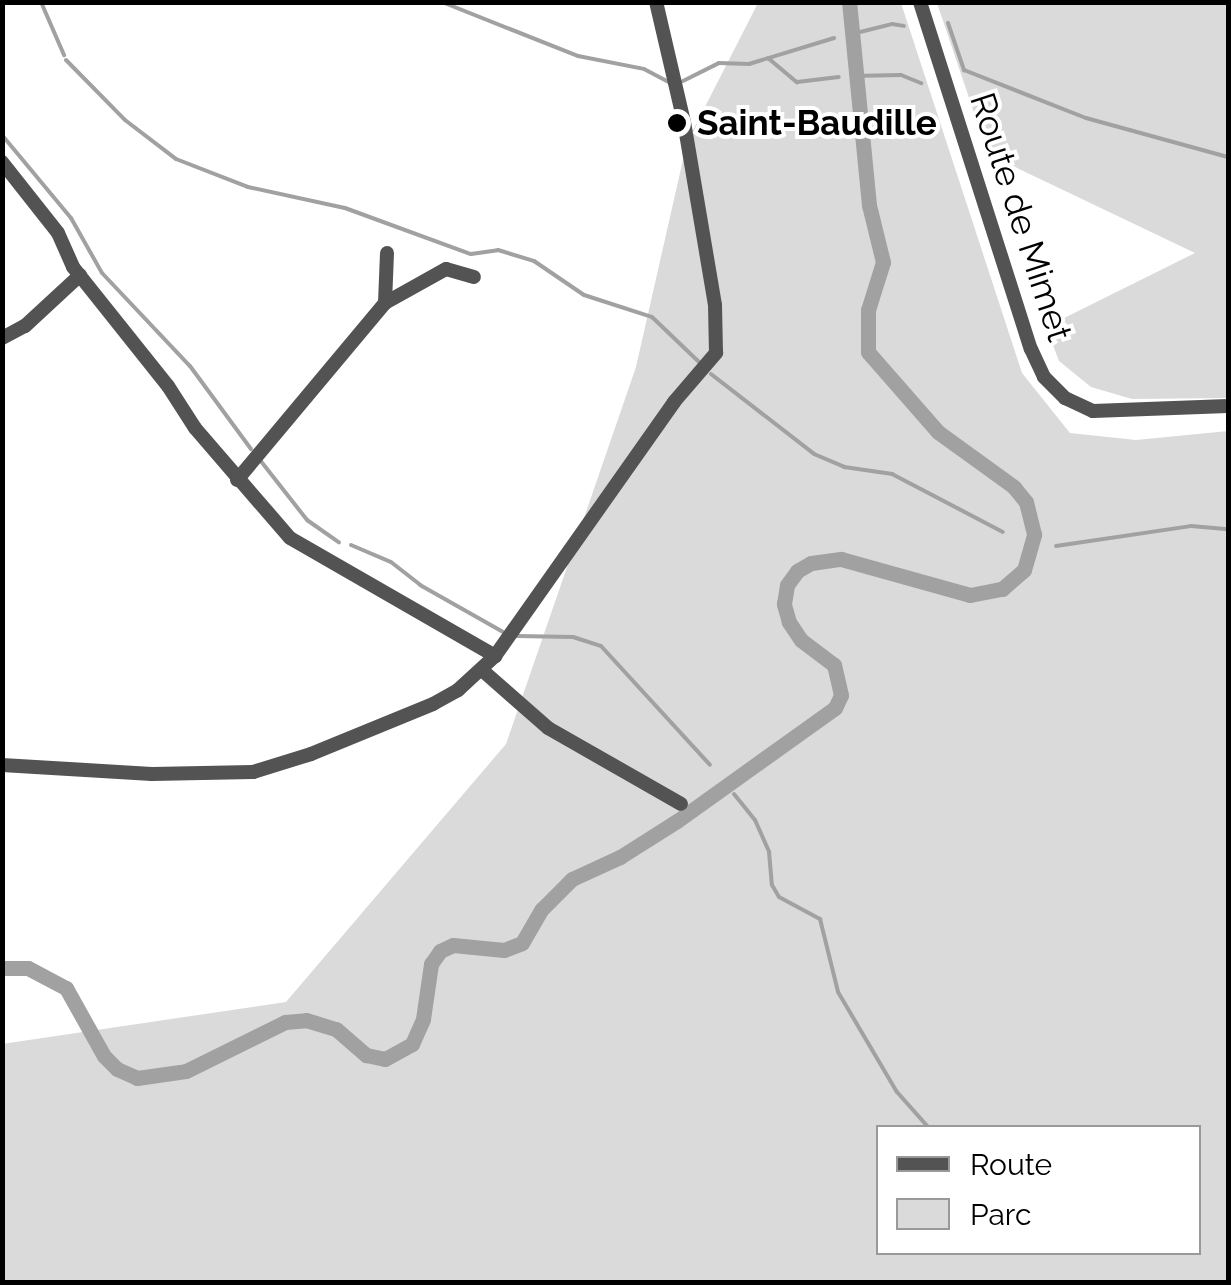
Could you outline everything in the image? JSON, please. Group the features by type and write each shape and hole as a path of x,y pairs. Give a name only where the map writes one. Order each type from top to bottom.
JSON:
{"street":[{"path":"2,765 152,774 253,772 408,716 458,690 495,656 674,402 716,353 715,305 684,122 656,2"},
{"name":"Route de Mimet","path":"920,2 1031,349 1044,377 1065,398 1092,411 1228,406"},
{"path":"2,162 58,233 80,275 237,480 290,538 495,656"},
{"path":"385,303 387,253"},
{"path":"237,480 385,303 446,270 474,278"},
{"path":"2,338 24,326 80,275"},
{"path":"482,670 548,728 681,804"}],"green space":[{"path":"758,3 901,3 1022,373 1070,433 1136,440 1228,431 1228,1282 3,1282 2,1044 286,1002 506,744 636,367 687,142"},
{"path":"937,3 1228,3 1228,398 1132,399 1091,387 1059,361 1046,327 1195,253 988,154"}],"waterway":[{"path":"41,2 64,55"},
{"path":"442,2 578,56 644,69 670,83"},
{"path":"2,968 28,968 66,988 104,1056 117,1069 137,1078 186,1071 285,1022 306,1020 336,1029 366,1055 385,1059 412,1044 423,1019 431,964 440,951 453,945 504,950 522,943 542,909 572,879 620,857 677,821 835,708 841,695 834,665 801,640 789,622 784,604 787,585 797,571 811,563 841,559 970,595 1002,589 1024,570 1034,534 1026,502 1014,487 938,432 868,352 868,310 883,262 869,205 849,2"},
{"path":"948,23 964,70 1086,118 1228,157"},
{"path":"848,35 892,24 904,26"},
{"path":"683,81 719,63 749,64 834,38"},
{"path":"768,58 797,82 839,77"},
{"path":"66,60 125,120 176,159 248,187 345,208 471,254 498,250 534,261 584,295 652,317 701,364"},
{"path":"852,76 901,75 921,83"},
{"path":"2,135 71,218 102,273 190,366 251,449"},
{"path":"711,374 814,454 844,467 892,474 1003,532"},
{"path":"260,460 307,520 339,542"},
{"path":"1056,546 1191,526 1228,529"},
{"path":"351,545 391,562 420,585 503,632"},
{"path":"517,636 573,637 601,646 710,765"},
{"path":"734,794 755,820 769,852 772,885 779,897 820,919 838,992 897,1092 926,1125"}],"place":[{"name":"Saint-Baudille","path":"677,123"}]}
